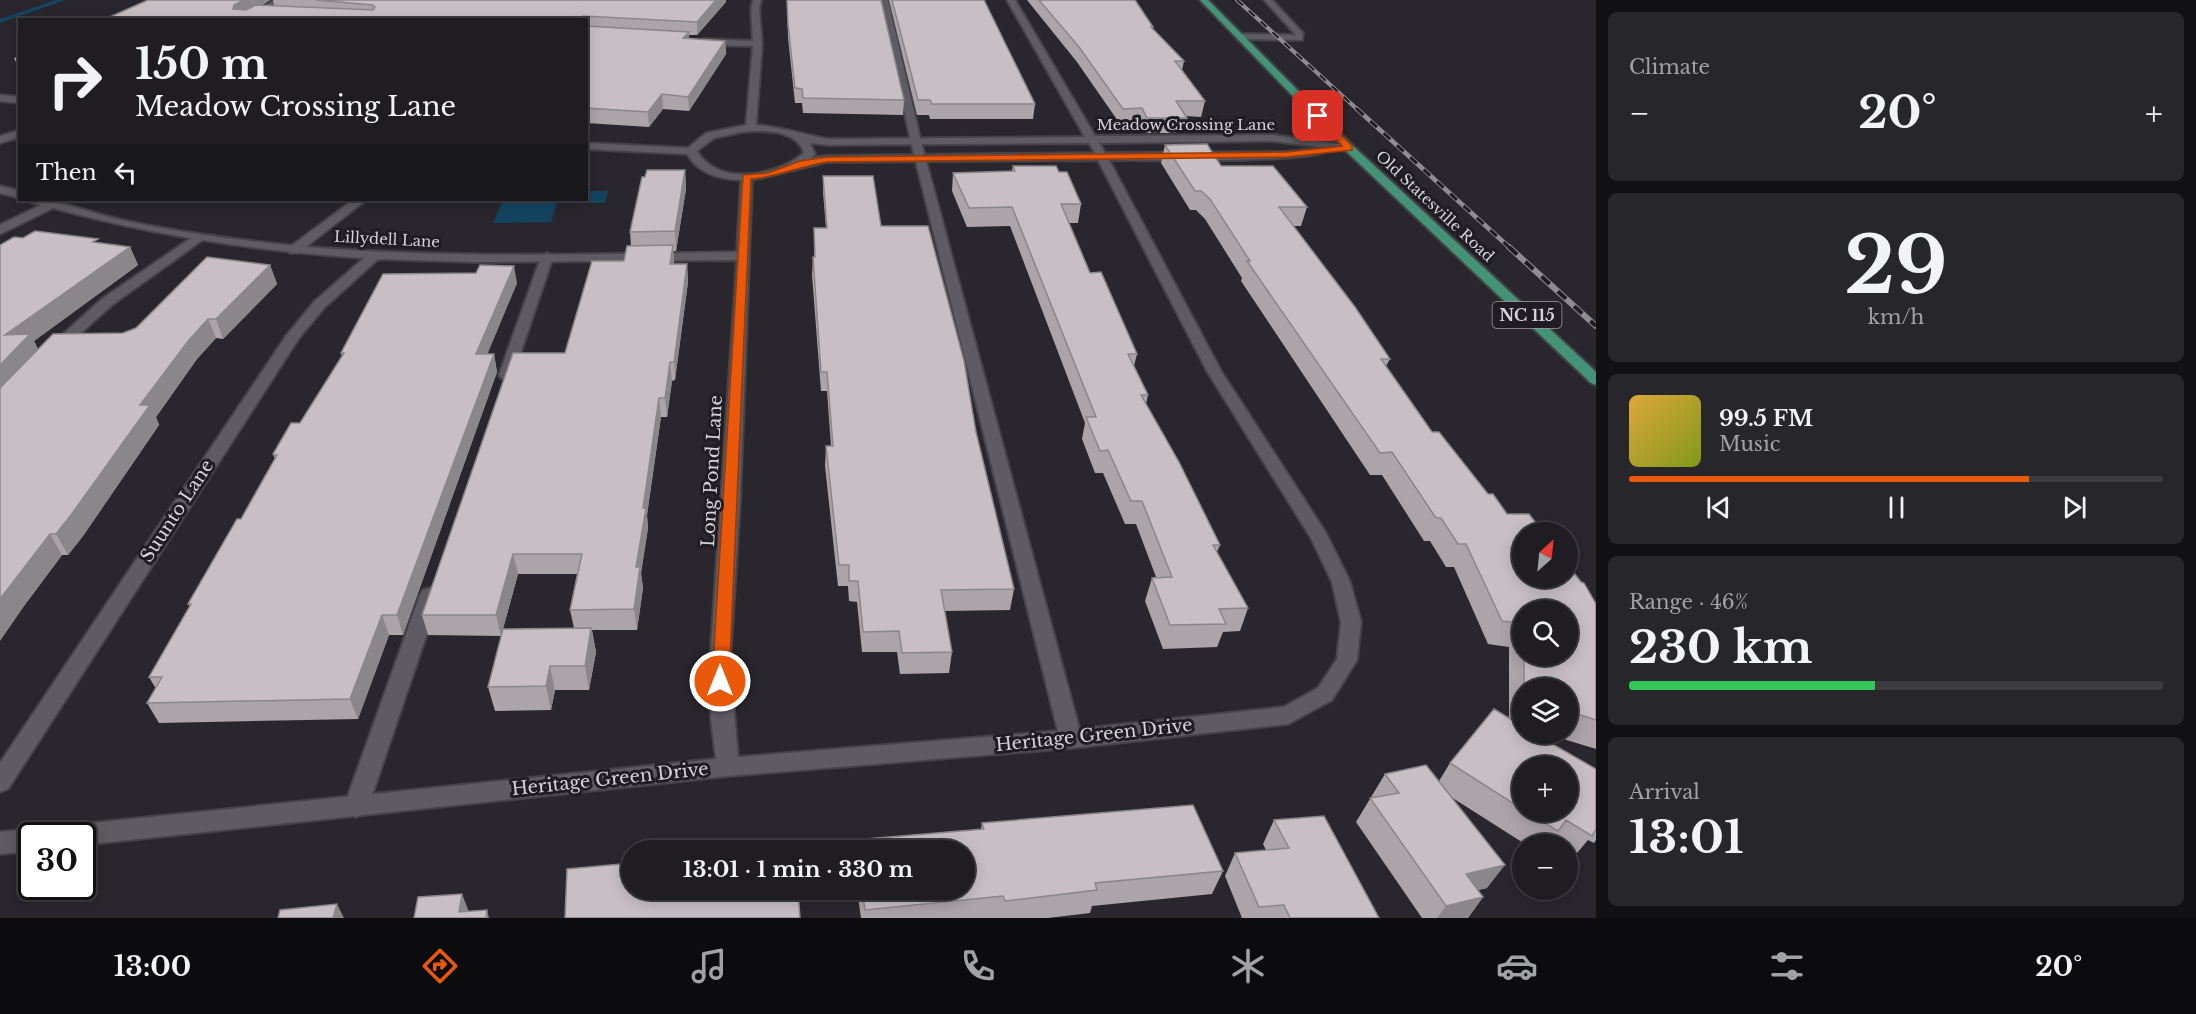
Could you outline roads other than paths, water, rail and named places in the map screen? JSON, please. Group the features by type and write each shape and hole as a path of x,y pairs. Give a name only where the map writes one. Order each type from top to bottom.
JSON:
{"main road":[{"name":"Old Statesville Road","path":"1204,0 1349,148 1596,381"}],"street":[{"path":"246,18 281,0"},
{"path":"751,128 758,44 755,9 757,0"},
{"path":"884,0 916,142 1071,739"},
{"name":"Heritage Green Drive","path":"96,834 728,767 1071,739 1288,715 1325,694 1347,660 1351,622 1341,582 1320,537 1214,371 1097,147 1011,0"},
{"path":"1240,37 1299,38 1300,35 1268,0"},
{"path":"257,12 281,14"},
{"path":"695,41 758,44"},
{"path":"0,98 18,100"},
{"name":"Meadow Crossing Lane","path":"1349,148 1273,138 1097,147 922,159 827,159 803,163 769,175 747,177 705,168 694,160 691,151 698,141 714,133 751,128 782,131 800,138 829,142 916,142 1097,147 1287,154 1349,148"},
{"path":"0,140 18,134"},
{"path":"800,138 808,146 810,154 803,163"},
{"path":"588,146 691,151"},
{"name":"Long Pond Lane","path":"728,767 722,719 720,662 731,502 747,177"},
{"path":"0,189 18,194"},
{"name":"Lillydell Lane","path":"38,201 123,224 196,238 294,250 374,256 743,256"},
{"path":"294,250 359,201"},
{"path":"0,230 51,205"},
{"path":"45,360 107,302 196,238"},
{"name":"Suunto Lane","path":"0,782 279,354 319,305 374,256"},
{"path":"500,392 547,257"},
{"path":"356,807 434,583"},
{"path":"0,843 18,841"}],"water":[{"path":"588,191 608,191 605,203 557,203 551,222 493,223 503,201 588,201"}],"waterway":[{"path":"0,21 62,0"}],"railway":[{"path":"1237,0 1358,110"},
{"path":"1357,109 1510,248"},
{"path":"1509,247 1596,326"}]}
